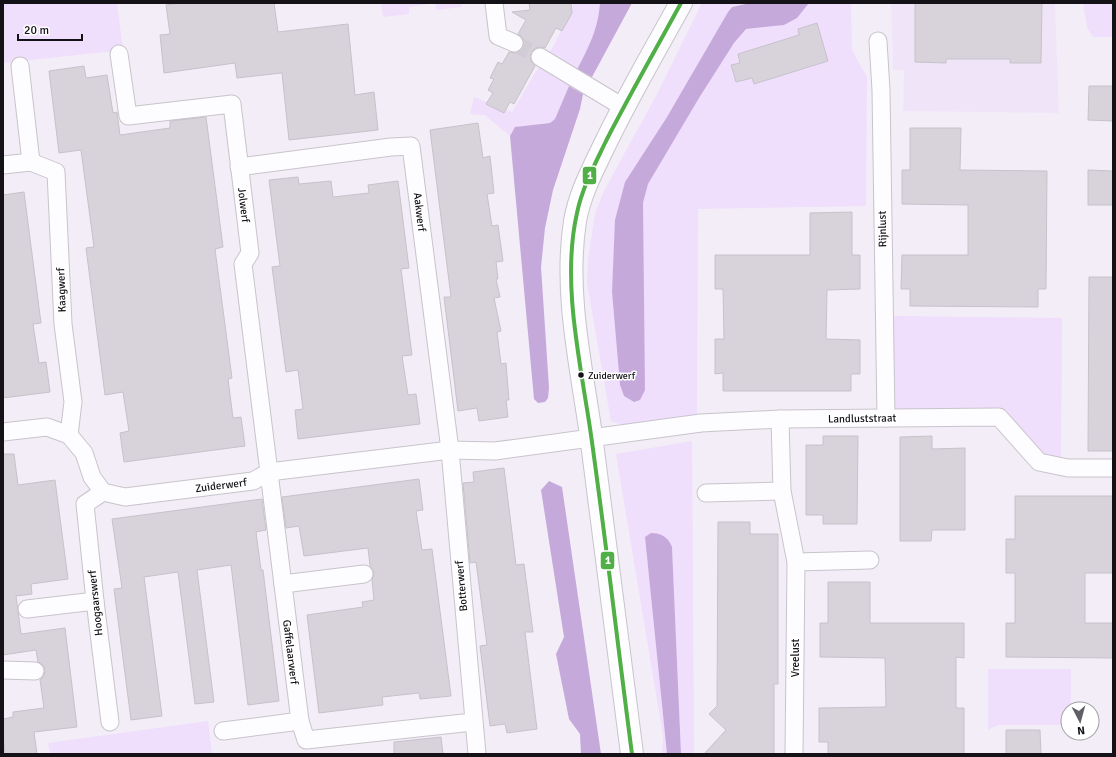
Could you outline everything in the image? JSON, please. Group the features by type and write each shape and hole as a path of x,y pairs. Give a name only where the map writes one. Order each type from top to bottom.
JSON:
{"street":[{"path":"494,3 498,36 514,43"},
{"path":"632,754 576,330 572,296 572,253 576,220 585,185 623,107 681,3"},
{"name":"Rijnlust","path":"878,41 881,90 886,418"},
{"name":"Jolwerf","path":"119,54 128,116 232,104 250,253 243,264 269,472"},
{"path":"540,57 623,107"},
{"path":"20,66 31,162"},
{"name":"Aakwerf","path":"239,167 391,147 411,146 450,450"},
{"name":"Kaagwerf","path":"3,165 31,162 56,172 63,324 73,402 69,435"},
{"name":"Landluststraat","path":"591,437 701,423 780,419 999,417 1039,462 1068,468 1113,468"},
{"name":"Vreelust","path":"780,419 782,491 796,562 794,754"},
{"path":"3,432 47,427 69,435 84,453 92,477 103,492"},
{"name":"Zuiderwerf","path":"103,492 125,497 253,481 269,472 450,450 495,451 591,437"},
{"name":"Botterwerf","path":"450,450 477,754"},
{"name":"Gaffelaarwerf","path":"269,472 300,721 306,740 473,722"},
{"path":"706,493 782,491"},
{"name":"Hoogaarswerf","path":"103,492 85,504 94,601 110,722"},
{"path":"796,562 870,560"},
{"path":"283,584 364,574"},
{"path":"27,609 94,601"},
{"path":"3,670 35,671"},
{"path":"223,731 300,721"}],"shaded area":[{"path":"3,3 117,3 123,50 3,63"},
{"path":"381,3 435,3 409,7 409,14 383,17"},
{"path":"435,3 461,3 462,7 436,10"},
{"path":"573,3 600,3 599,17 594,35 555,119 550,123 515,127 510,136 485,115 470,114 474,97 512,112 535,73 553,47 572,9"},
{"path":"600,3 632,3 592,77 577,70 595,30"},
{"path":"702,3 750,3 732,6 667,117 625,182 612,292 620,385 624,396 634,402 640,400 642,395 643,203 648,184 699,98 734,43 746,29 784,25 797,18 809,3 851,3 852,50 867,77 866,206 698,209 697,418 626,426 611,421 587,283 588,260 595,213 605,189 656,96"},
{"path":"750,3 809,3 797,18 784,25 746,29 734,43 699,98 648,184 643,203 645,390 640,400 634,402 624,396 620,385 612,292 615,220 625,182 667,117 728,12 732,7"},
{"path":"891,3 1055,3 1059,113 903,111 904,70 893,70"},
{"path":"1083,3 1113,3 1113,37 1093,37 1087,27"},
{"path":"569,86 583,94 580,109 553,190 545,228 541,267 549,388 548,398 545,402 538,403 534,399 510,136 515,127 550,123 555,119"},
{"path":"894,316 1062,318 1061,459 1047,457 1004,410 894,410"},
{"path":"692,441 694,754 681,754 672,547 645,537 667,754 662,754 663,736 616,454"},
{"path":"549,481 562,487 601,754 581,754 580,734 569,719 556,654 564,637 541,490"},
{"path":"651,533 664,536 672,547 681,754 667,754 645,537"},
{"path":"988,669 1071,669 1071,701 1060,701 1060,725 998,725 988,730"},
{"path":"208,721 212,754 50,754 48,743"}],"building":[{"path":"180,3 274,3 278,32 348,24 355,95 374,92 378,130 289,140 282,73 237,78 235,63 164,73 160,35 170,34 166,5"},
{"path":"529,3 571,3 572,13 562,31 556,28 545,48 535,48 532,52 530,56 531,61 535,66 514,104 510,102 504,113 486,104 493,93 488,90 494,79 490,78 498,62 502,64 509,52 515,53 520,51 523,47 524,42 522,37 518,34 526,20 512,12 530,10"},
{"path":"915,3 1042,3 1041,63 1010,63 1010,59 946,59 946,63 915,62"},
{"path":"817,23 828,61 754,84 752,78 736,82 731,65 740,63 738,54 799,35 798,29"},
{"path":"84,66 86,78 107,75 113,113 117,112 120,135 170,128 170,121 206,117 223,247 215,249 232,378 228,379 233,418 241,417 245,446 124,462 120,433 129,431 123,392 105,395 86,248 94,247 81,150 59,153 49,71"},
{"path":"1089,86 1113,86 1113,121 1088,120"},
{"path":"478,123 483,158 490,156 494,193 487,194 492,226 498,225 503,261 496,262 498,279 496,279 500,297 494,298 501,331 497,332 501,364 506,363 509,400 506,400 508,417 479,421 477,408 458,411 444,297 451,297 430,130"},
{"path":"910,128 961,128 960,170 1047,171 1046,289 1038,289 1038,307 910,306 910,289 901,289 902,255 968,255 968,205 902,204 902,170 910,170"},
{"path":"1088,170 1113,171 1113,205 1088,205"},
{"path":"298,177 299,184 331,181 333,197 369,193 368,185 398,181 409,268 401,269 412,355 402,356 408,395 416,394 420,424 298,439 295,410 303,409 298,370 286,372 272,267 280,266 269,180"},
{"path":"24,192 41,323 33,324 39,363 46,362 50,392 3,398 3,195"},
{"path":"852,212 852,255 860,255 860,289 827,290 826,339 860,340 860,374 851,374 851,391 723,391 723,373 715,374 715,339 724,339 723,289 715,289 715,255 810,255 810,213"},
{"path":"1089,277 1113,277 1113,451 1088,451"},
{"path":"823,436 858,436 857,524 823,524 823,515 806,515 806,445 823,445"},
{"path":"932,436 932,449 965,448 965,530 932,530 931,541 900,541 900,437"},
{"path":"3,454 14,454 18,485 55,480 68,579 31,584 32,594 16,596 21,634 65,628 77,727 34,732 37,754 5,754 3,719 13,717 13,712 44,708 40,680 44,676 45,671 44,666 38,662 36,650 3,655"},
{"path":"504,468 516,565 524,564 533,632 525,632 537,729 507,733 505,724 490,726 480,646 487,645 476,562 470,563 463,483 474,482 473,472"},
{"path":"419,479 423,510 416,511 422,550 432,549 451,696 420,699 419,693 382,697 383,705 319,713 307,615 363,607 362,602 374,600 372,580 374,572 370,566 368,548 304,556 299,526 286,528 282,497"},
{"path":"1015,496 1113,496 1113,573 1085,573 1085,623 1113,623 1113,658 1006,657 1006,623 1015,623 1015,573 1006,573 1006,539 1015,539"},
{"path":"262,499 266,530 256,532 261,570 263,570 279,701 248,705 231,565 197,570 214,702 195,704 178,572 144,577 162,716 131,720 114,589 122,588 112,519"},
{"path":"718,522 750,522 750,534 778,534 778,684 774,684 774,754 704,754 726,730 709,714 717,706"},
{"path":"828,582 870,582 870,623 964,623 964,658 956,657 956,708 964,708 964,754 828,754 828,742 819,742 819,708 886,707 885,658 820,657 820,623 828,623"},
{"path":"1006,730 1040,730 1041,754 1006,754"},
{"path":"441,737 443,754 394,754 394,742"}],"tunnel":[{"path":"514,43 540,57"}],"transit line":[{"name":"1","path":"632,754 591,435 574,324 571,267 577,213 585,185 624,106 681,3"}],"place":[{"name":"Zuiderwerf","path":"581,375"}]}
